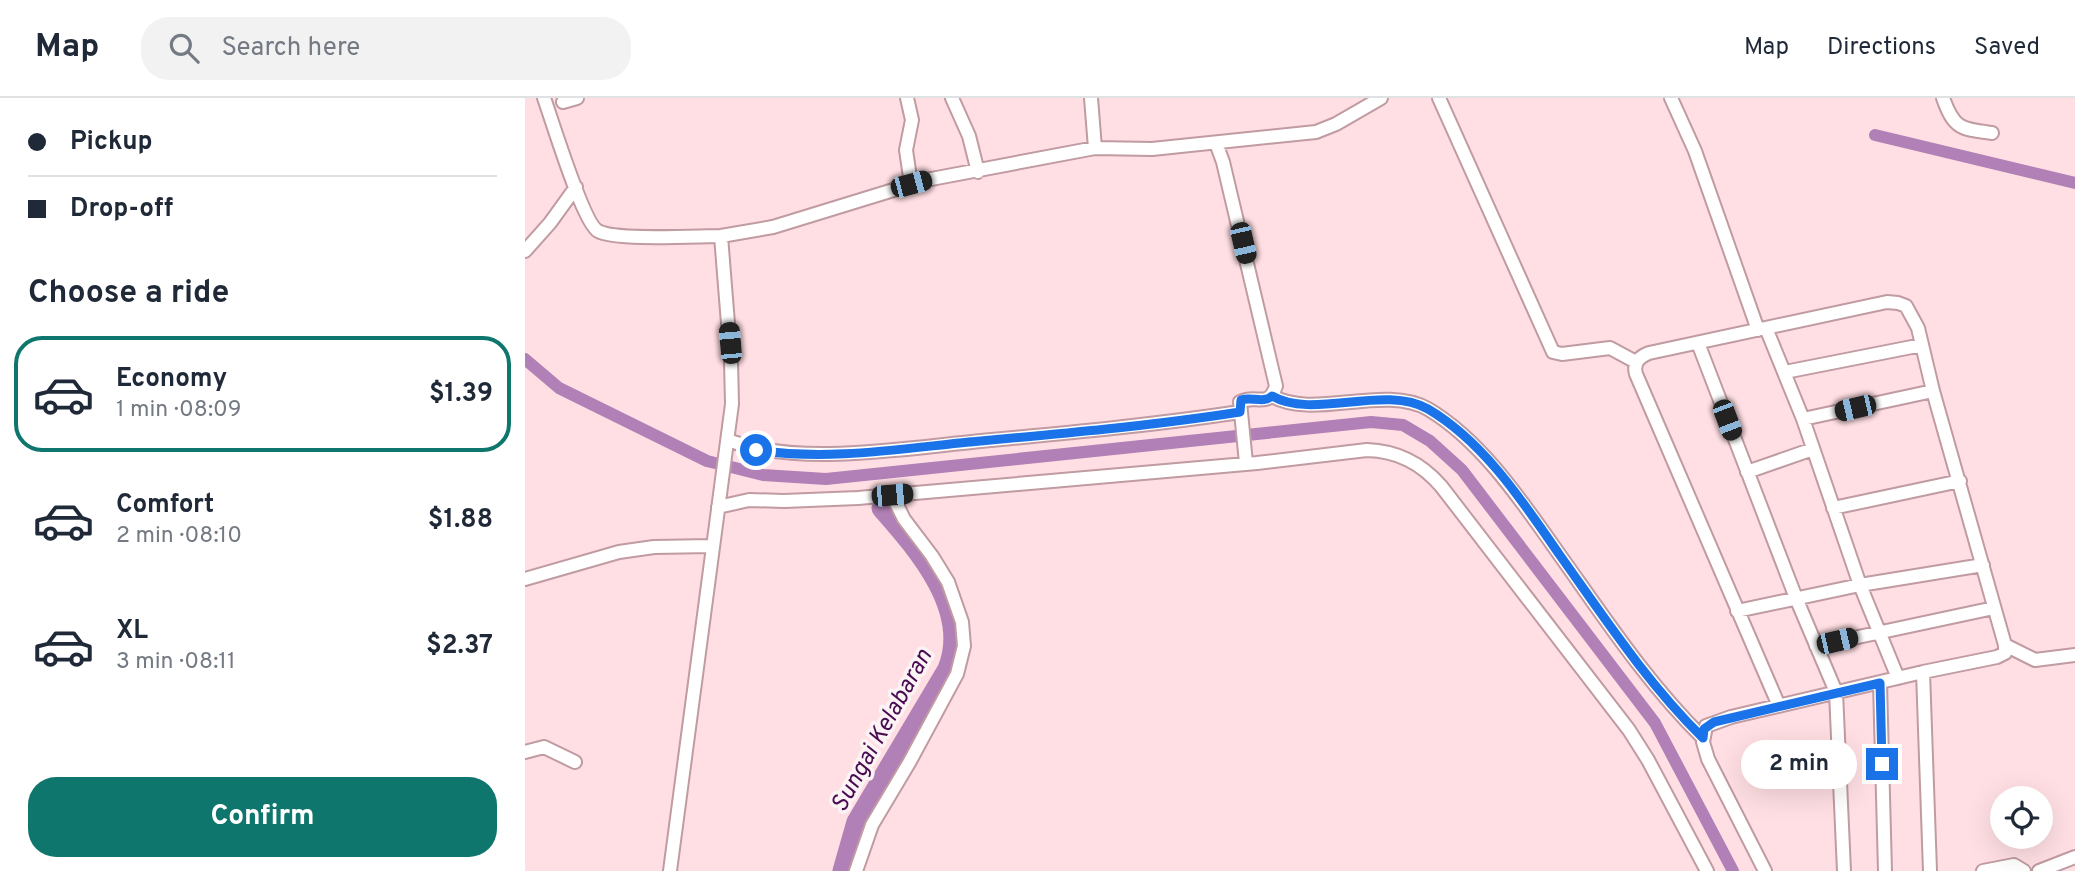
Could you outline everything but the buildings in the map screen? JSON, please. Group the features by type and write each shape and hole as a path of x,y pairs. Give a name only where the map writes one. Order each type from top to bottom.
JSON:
{"street":[{"path":"544,98 592,226 607,234 721,236 785,224 911,184 1095,148 1152,149 1316,132 1336,124 1381,98"},
{"path":"563,102 576,98"},
{"path":"907,98 912,120 906,150 911,184"},
{"path":"952,98 969,136 978,172"},
{"path":"1091,98 1095,148"},
{"path":"1439,98 1553,352 1562,354 1610,348 1636,362"},
{"path":"1671,98 1695,151 1762,329 1785,372 1860,585 1898,678"},
{"path":"1943,98 1951,119 1959,127 1992,133"},
{"path":"1216,143 1223,162 1276,386 1272,396 1264,400 1241,400 1240,415 1246,458"},
{"path":"525,251 576,187"},
{"path":"670,871 732,404 721,236"},
{"path":"1765,871 1708,760 1703,738 1704,729 1709,723 2004,655 2005,645 1922,345 1911,313 1906,306 1898,303 1887,302 1649,353 1636,362 1636,374 1779,706"},
{"path":"1698,343 1796,598 1836,692 1844,871"},
{"path":"1785,372 1922,345"},
{"path":"1803,419 1933,391"},
{"path":"1272,396 1283,402 1300,404 1398,400 1426,408 1467,439 1520,499 1623,645 1703,738"},
{"path":"727,444 776,453 868,452 1240,415"},
{"path":"1747,471 1813,449"},
{"path":"718,508 749,500 783,501 892,495 1246,458 1378,450 1405,458 1430,474 1629,730 1648,760 1707,871"},
{"path":"1833,508 1960,481"},
{"path":"856,871 872,825 957,674 964,646 962,622 948,582 933,556 904,519 892,495"},
{"path":"525,579 619,552 654,547 712,546"},
{"path":"1737,611 1860,585 1983,565"},
{"path":"1816,646 1994,608"},
{"path":"2005,645 2035,660 2075,655"},
{"path":"1923,672 1930,871"},
{"path":"1880,683 1885,871"},
{"path":"525,752 544,747 575,762"},
{"path":"2039,871 2075,858"},
{"path":"1983,871 2014,865 2024,871"}],"waterway":[{"path":"1875,135 2075,183"},
{"path":"525,359 559,388 707,461 763,475 826,479 1371,422 1403,425 1430,441 1462,470 1655,723 1733,871"},
{"name":"Sungai Kelabaran","path":"843,871 857,822 948,669 954,647 953,625 937,582 911,542 882,508"}],"route":[{"path":"756,450 776,453 868,452 1170,423 1240,412 1241,400 1264,400 1272,396 1283,402 1300,404 1398,400 1426,408 1467,439 1520,499 1623,645 1703,738 1706,726 1714,722 1880,683 1882,764"}]}
